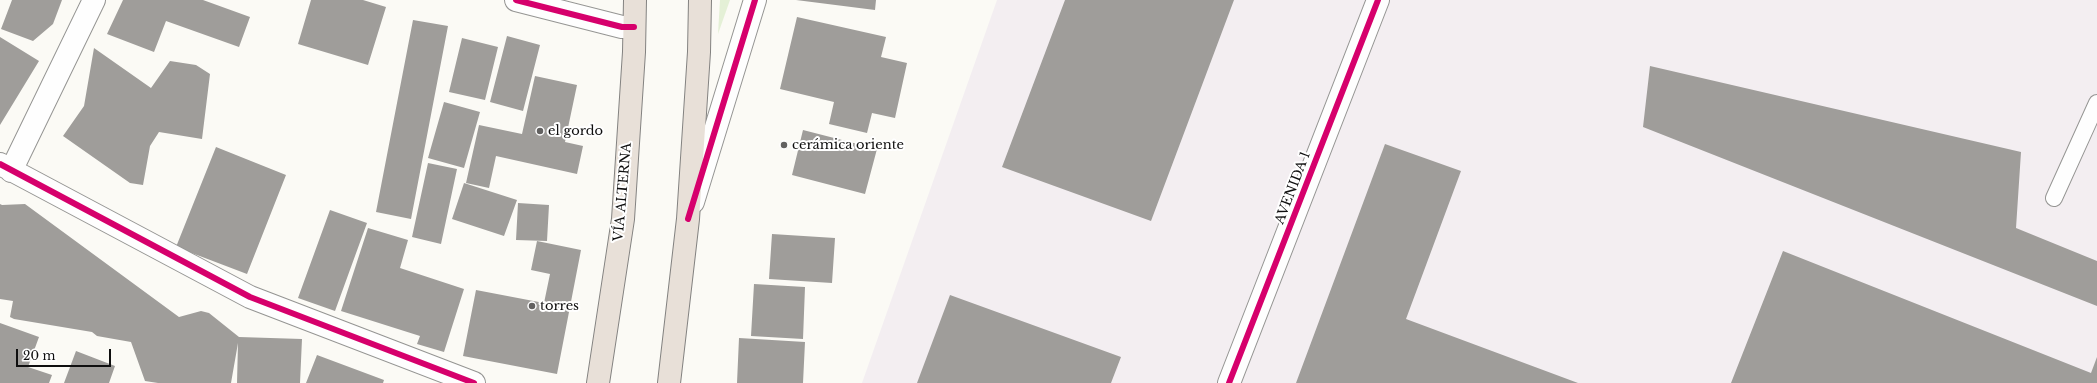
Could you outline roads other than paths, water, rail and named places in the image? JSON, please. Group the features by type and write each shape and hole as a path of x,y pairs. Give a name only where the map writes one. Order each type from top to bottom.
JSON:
{"highway":[{"name":"VÍA ALTERNA","path":"598,383 623,219 635,0"},
{"path":"669,383 688,219 699,52 700,0"}],"street":[{"path":"94,0 6,168 250,297 474,383"},
{"path":"516,0 622,27 634,27"},
{"path":"688,219 755,0"},
{"name":"AVENIDA 1","path":"1229,383 1378,0"}],"lane":[{"path":"2054,198 2097,103"}],"place":[{"name":"el gordo","path":"540,131"},
{"name":"cerámica oriente","path":"784,145"},
{"name":"torres","path":"532,306"}]}
